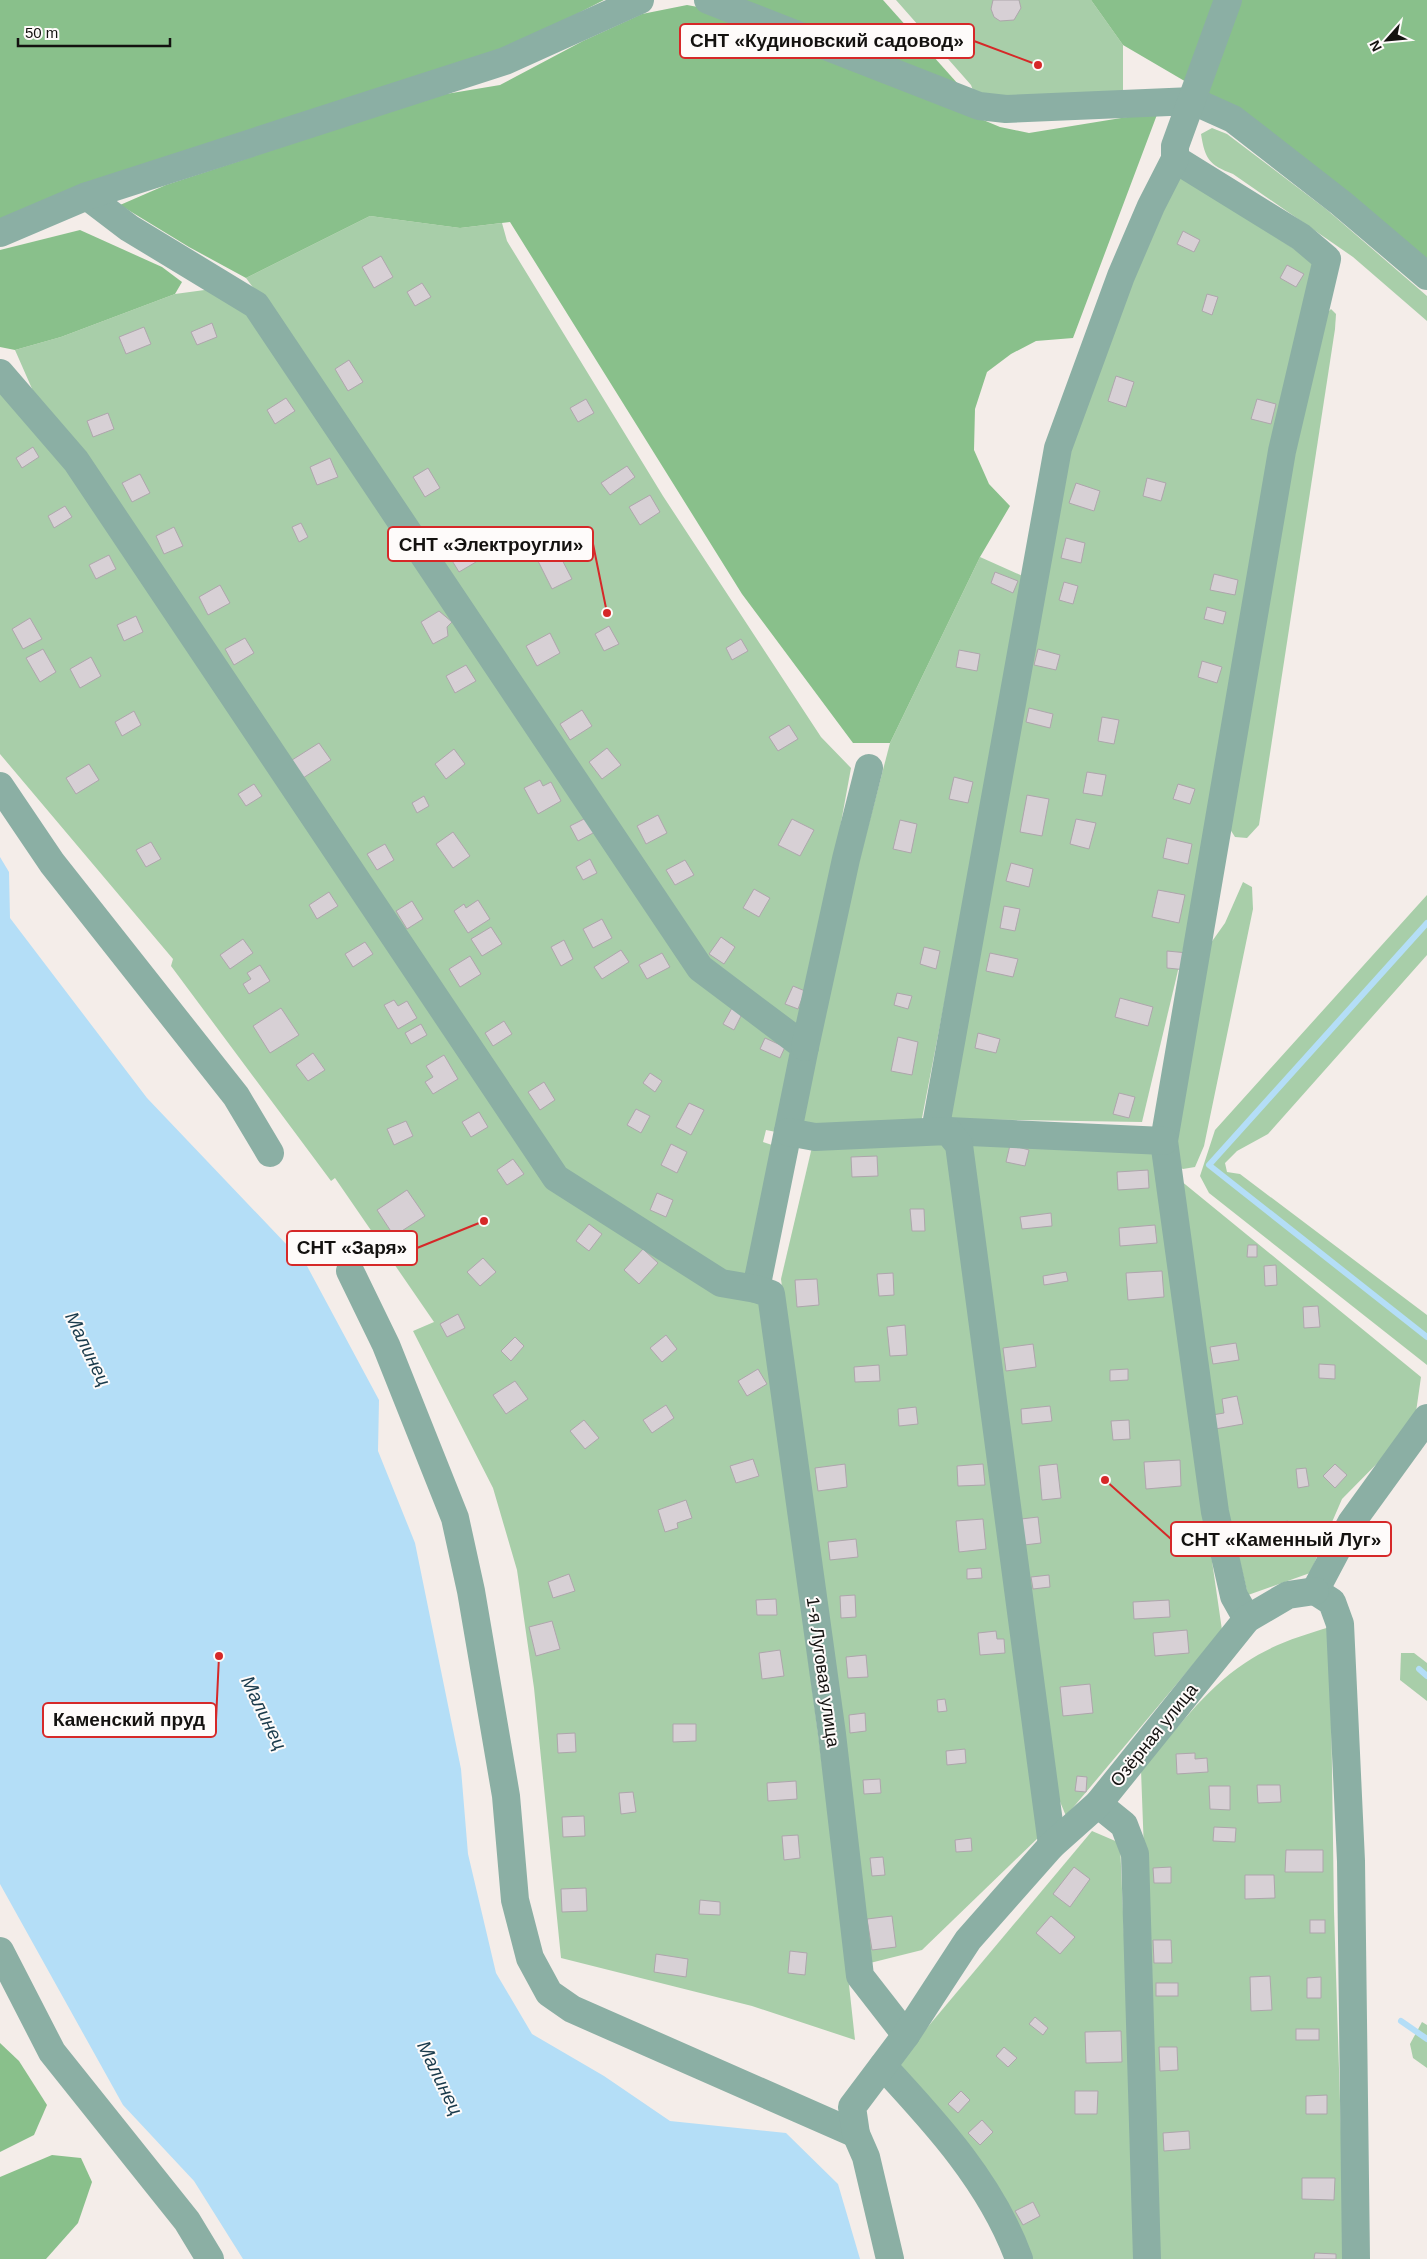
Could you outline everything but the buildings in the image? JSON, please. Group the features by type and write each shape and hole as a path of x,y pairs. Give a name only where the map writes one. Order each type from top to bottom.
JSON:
{"street":[{"path":"0,233 87,196 505,62 640,0"},
{"path":"708,0 979,106 1006,109 1193,101 1233,119 1341,203 1427,276"},
{"path":"941,1131 1058,448 1121,276 1151,206 1175,159 1175,146 1193,101 1228,0"},
{"path":"1175,159 1301,237 1328,260 1282,451 1164,1141 1215,1512 1234,1596 1247,1619"},
{"path":"87,196 129,228 256,305 700,968 805,1047"},
{"path":"0,373 76,461 556,1178 721,1283 763,1292"},
{"name":"1-я Луговая улица","path":"869,768 846,859 805,1047 788,1132 763,1292 832,1734 860,1976 906,2035"},
{"path":"0,786 52,863 236,1096 270,1153"},
{"path":"941,1131 959,1145 1052,1845"},
{"path":"788,1132 814,1137 941,1131 1164,1141"},
{"path":"350,1271 386,1345 455,1518 471,1591 506,1796 515,1900 530,1958 549,1993 572,2010 856,2134"},
{"path":"1356,2259 1351,1861 1340,1624 1332,1602 1316,1591 1351,1523 1427,1418"},
{"name":"Озёрная улица","path":"890,2259 866,2157 856,2134 852,2107 906,2035 968,1940 1052,1845 1098,1804 1247,1619 1288,1595 1316,1591"},
{"path":"1098,1804 1124,1825 1135,1854 1147,2259"},
{"path":"0,1951 52,2052 186,2221 210,2259"},
{"path":"883,2066 936,2122 990,2198 1019,2259"}],"green space":[{"path":"0,0 604,0 522,42 0,222"},
{"path":"735,0 883,0 958,84"},
{"path":"896,0 1091,0 1123,45 1123,104 979,106 971,85"},
{"path":"1091,0 1427,0 1427,271 1270,131 1123,45"},
{"path":"687,5 725,12 1000,127 1029,133 1158,112 1073,338 1036,341 1011,354 987,372 975,409 974,450 989,484 1010,506 980,557 890,743 853,743 742,594 510,222 460,228 370,216 246,278 189,247 120,205 166,185 440,95 500,85 583,41 642,14"},
{"path":"1212,128 1227,134 1326,209 1427,296 1427,321 1353,257 1233,174 1213,164 1204,150 1201,134"},
{"path":"1181,176 1316,263 1190,920 1142,1122 945,1119 1068,451 1147,233"},
{"path":"370,216 460,228 502,223 507,241 663,496 821,737 851,768 814,970 799,1029 701,957 308,361 246,278"},
{"path":"80,230 162,267 182,282 175,294 61,337 15,350 0,347 0,250"},
{"path":"212,289 254,320 687,967 797,1052 776,1132 766,1130 763,1142 775,1146 745,1277 728,1276 559,1171 33,391 15,350 61,337 175,294"},
{"path":"1331,309 1336,314 1335,329 1259,825 1247,838 1235,837 1228,826 1286,490 1322,318"},
{"path":"0,387 67,469 551,1184 763,1297 839,1893 855,2040 752,2006 561,1958 534,1688 517,1570 493,1488 413,1331 434,1322 335,1178 331,1181 171,966 173,959 0,754"},
{"path":"980,557 1027,578 921,1123 796,1126 813,1037 890,743"},
{"path":"1243,882 1252,887 1253,909 1204,1146 1195,1167 1183,1169 1179,1167 1171,1124 1208,947 1225,923"},
{"path":"1427,895 1427,955 1268,1134 1237,1151 1225,1163 1227,1172 1240,1174 1427,1315 1427,1365 1209,1193 1200,1176 1215,1130"},
{"path":"938,1140 949,1145 1041,1835 922,1950 866,1964 781,1279 812,1147"},
{"path":"967,1142 1156,1146 1160,1203 1222,1630 1066,1816 1046,1768"},
{"path":"1175,1176 1421,1377 1414,1426 1342,1499 1310,1573 1248,1595 1230,1521"},
{"path":"1330,1627 1334,1911 1345,2259 1159,2259 1141,1770 1190,1713 1230,1674 1275,1646"},
{"path":"1401,1653 1414,1653 1427,1663 1427,1701 1400,1680"},
{"path":"1092,1831 1120,1843 1138,2259 1032,2259 895,2066"},
{"path":"1422,2022 1427,2025 1427,2068 1413,2058 1410,2044"},
{"path":"0,2043 19,2061 47,2105 34,2135 0,2152"},
{"path":"52,2155 81,2158 92,2182 78,2223 46,2259 0,2259 0,2177"}],"water":[{"name":"Малинец","path":"0,857 9,872 10,918 147,1098 307,1266 379,1400 378,1451 415,1543 461,1769 468,1854 496,1973 532,2034 604,2076 670,2121 786,2133 838,2184 860,2259 243,2259 194,2181 123,2105 0,1884"}],"waterway":[{"path":"1427,923 1209,1165 1427,1337"},
{"path":"1419,1669 1427,1676"},
{"path":"1401,2021 1427,2039"}],"place":[{"name":"СНТ «Кудиновский садовод»","path":"1038,65"},
{"name":"СНТ «Электроугли»","path":"607,613"},
{"name":"СНТ «Заря»","path":"484,1221"},
{"name":"СНТ «Каменный Луг»","path":"1105,1480"},
{"name":"Каменский пруд","path":"219,1656"}]}
